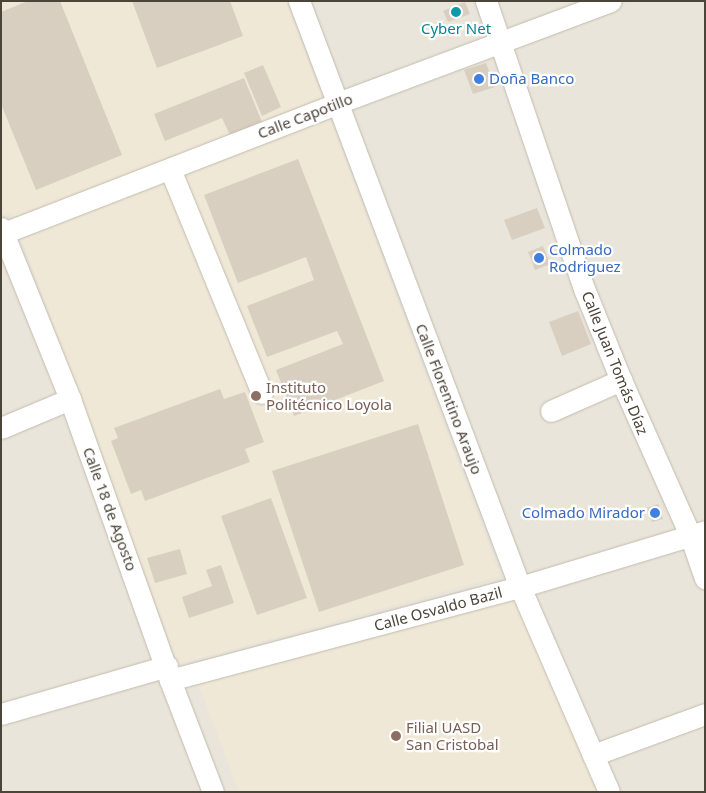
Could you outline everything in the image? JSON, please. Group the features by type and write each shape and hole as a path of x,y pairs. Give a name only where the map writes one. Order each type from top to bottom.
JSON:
{"street":[{"name":"Calle Florentino Araujo","path":"300,1 520,587 610,792"},
{"name":"Calle Juan Tomás Díaz","path":"486,1 585,291 621,380 697,533 705,578"},
{"name":"Calle Capotillo","path":"2,232 611,1"},
{"path":"170,169 262,393"},
{"name":"Calle 18 de Agosto","path":"2,232 70,399 168,673 213,792"},
{"path":"551,411 621,380"},
{"path":"1,428 70,399"},
{"name":"Calle Osvaldo Bazil","path":"1,714 520,587 697,533"},
{"path":"593,754 705,714"}],"shaded area":[{"path":"1,1 705,1 705,792 1,792"},
{"name":"Instituto Politécnico Loyola","path":"1,1 286,1 500,576 178,664 12,212 1,215"},
{"name":"Filial UASD San Cristobal","path":"513,597 598,792 239,792 197,680"}],"building":[{"path":"28,1 60,1 122,155 36,190 1,104 1,12"},
{"path":"132,1 230,1 243,36 157,68"},
{"name":"Cyber Net","path":"465,2 470,14 448,22 443,11"},
{"name":"Doña Banco","path":"486,63 495,87 473,94 464,70"},
{"path":"263,65 281,107 262,116 244,73"},
{"path":"244,78 262,122 230,135 222,118 165,141 154,114"},
{"path":"298,159 384,381 294,416 276,370 343,344 337,331 267,357 247,306 314,280 306,257 238,283 204,195"},
{"path":"537,208 545,228 512,240 504,220"},
{"name":"Colmado Rodriguez","path":"543,246 550,264 535,270 528,252"},
{"path":"578,311 591,344 562,356 549,322"},
{"path":"220,389 224,399 245,392 264,442 245,449 250,462 145,501 141,490 131,494 111,441 118,438 114,428"},
{"path":"418,424 464,565 319,612 272,471"},
{"path":"271,498 307,598 257,615 221,516"},
{"name":"Colmado Mirador","path":"658,504 663,519 652,522 647,508"},
{"path":"180,549 187,574 155,583 147,558"},
{"path":"221,565 234,603 189,618 182,597 212,586 206,570"}],"place":[{"name":"Cyber Net","path":"456,12"},
{"name":"Doña Banco","path":"479,79"},
{"name":"Colmado Rodriguez","path":"539,258"},
{"name":"Instituto Politécnico Loyola","path":"256,396"},
{"name":"Colmado Mirador","path":"655,513"},
{"name":"Filial UASD San Cristobal","path":"396,736"}]}
